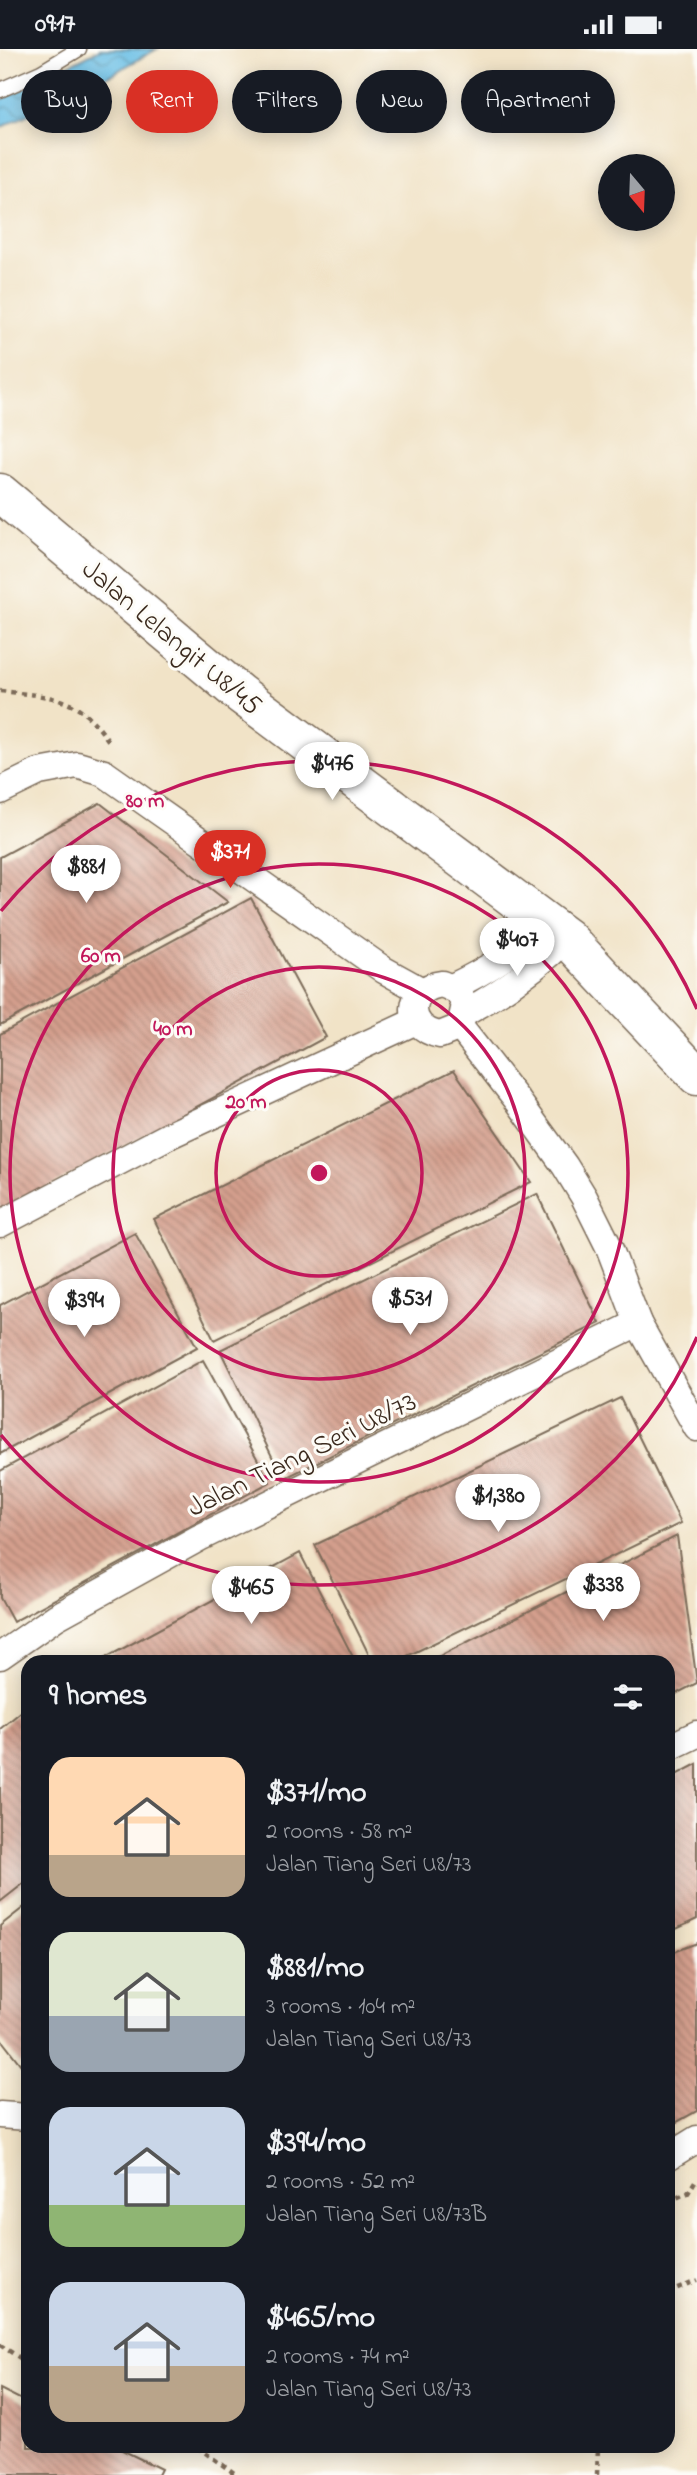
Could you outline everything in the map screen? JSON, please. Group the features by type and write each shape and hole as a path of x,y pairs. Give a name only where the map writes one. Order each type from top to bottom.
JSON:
{"street":[{"name":"Jalan Lelangit U8/45","path":"0,493 240,694 555,929 697,1076"},
{"path":"0,791 39,772 77,765 104,773 384,970 422,991"},
{"path":"452,987 555,929"},
{"path":"555,929 544,960 512,984 462,1020 440,1035 431,1033 416,1021 416,999 431,985 452,987 462,998 462,1020 565,1165 584,1197 609,1247 638,1323 697,1428"},
{"path":"0,1224 170,1135 416,1021"},
{"name":"Jalan Tiang Seri U8/73","path":"0,1656 56,1617 199,1538 638,1323"},
{"path":"675,1745 697,1734"},
{"path":"0,2115 21,2116"},
{"path":"675,2153 697,2139"}],"lane":[{"path":"0,90 41,72 79,49"}],"path":[{"path":"0,691 66,701 85,712 98,725 117,756 126,788"},
{"path":"675,2198 688,2193 697,2178"},
{"path":"675,2289 697,2280"},
{"path":"0,2345 21,2358"},
{"path":"206,2453 237,2475"},
{"path":"597,2475 598,2453"}],"water":[{"path":"100,49 157,49 112,74 112,70 59,70"},
{"path":"21,89 21,118 0,128 0,100"}],"building":[{"path":"100,803 228,902 0,1025 0,857"},
{"path":"251,898 326,1037 0,1213 0,1034"},
{"path":"454,1070 531,1182 214,1340 154,1219"},
{"path":"537,1194 600,1323 283,1479 220,1350"},
{"path":"135,1233 197,1347 0,1454 0,1305"},
{"path":"203,1360 270,1482 13,1622 0,1598 0,1471"},
{"path":"620,1398 681,1523 409,1655 369,1655 315,1545"},
{"path":"677,1536 697,1683 675,1694 675,1655 442,1655"},
{"path":"300,1553 352,1655 111,1655"},
{"path":"21,1712 21,1886 0,1902 0,1729"},
{"path":"697,1764 697,1919 675,1930 675,1775"},
{"path":"21,1910 21,2065 0,2038 0,1926"},
{"path":"697,1943 697,2111 675,2123 675,1951"},
{"path":"0,2389 21,2400 21,2453 128,2453 161,2469 158,2475 0,2475"}]}
